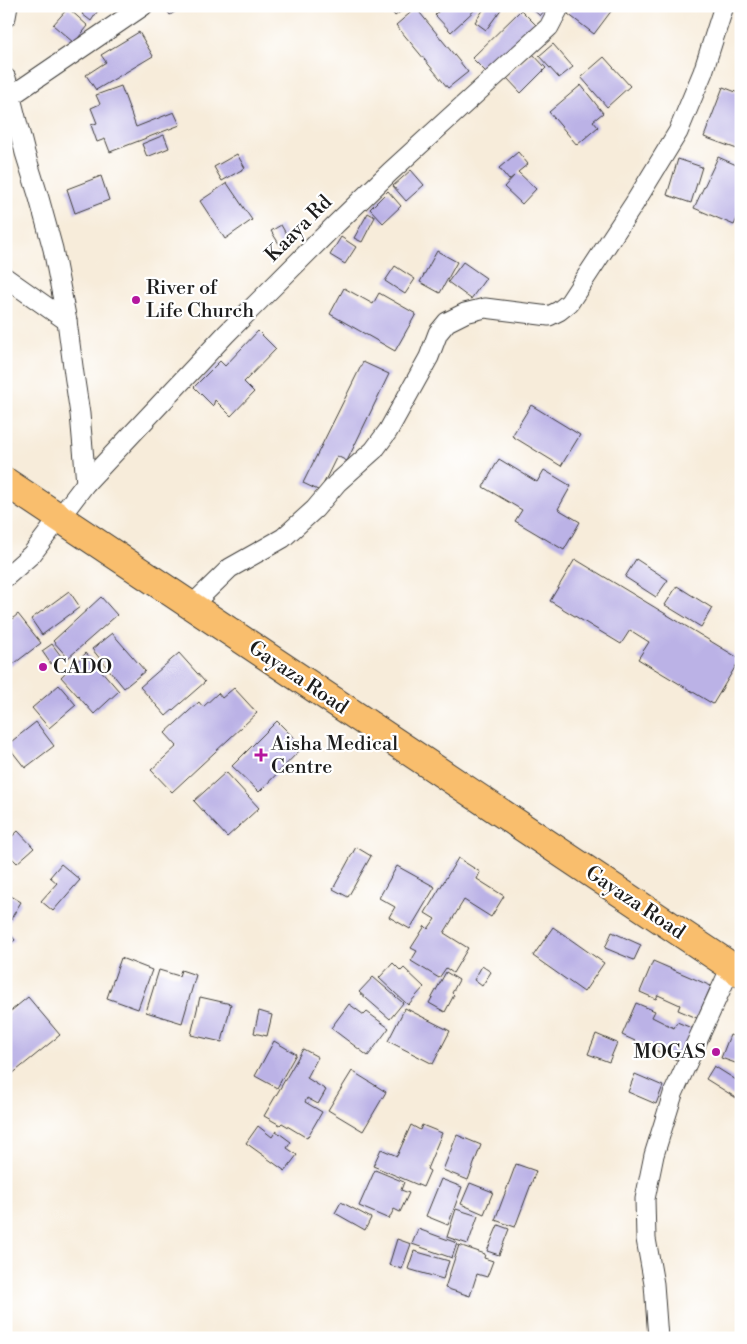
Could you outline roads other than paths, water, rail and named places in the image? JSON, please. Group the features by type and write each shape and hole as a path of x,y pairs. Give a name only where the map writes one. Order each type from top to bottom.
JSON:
{"main road":[{"name":"Gayaza Road","path":"6,482 736,970"}],"street":[{"path":"6,17 8,6"},
{"path":"86,483 80,414 67,321 53,249 8,87 143,6"},
{"name":"Kaaya Rd","path":"6,577 32,554 86,483 226,334 390,172 549,27 560,6"},
{"path":"191,606 230,568 284,538 315,509 337,483 374,450 388,431 429,357 438,333 447,322 464,313 485,308 549,316 559,312 569,303 634,204 678,132 703,72 724,6"},
{"path":"6,278 67,321"},
{"path":"658,1338 654,1284 646,1239 645,1199 654,1155 673,1094 736,970"}],"place":[{"name":"River of Life Church","path":"136,300"},
{"name":"CADO","path":"43,667"},
{"name":"Aisha Medical Centre","path":"261,755"},
{"name":"MOGAS","path":"716,1052"}]}
